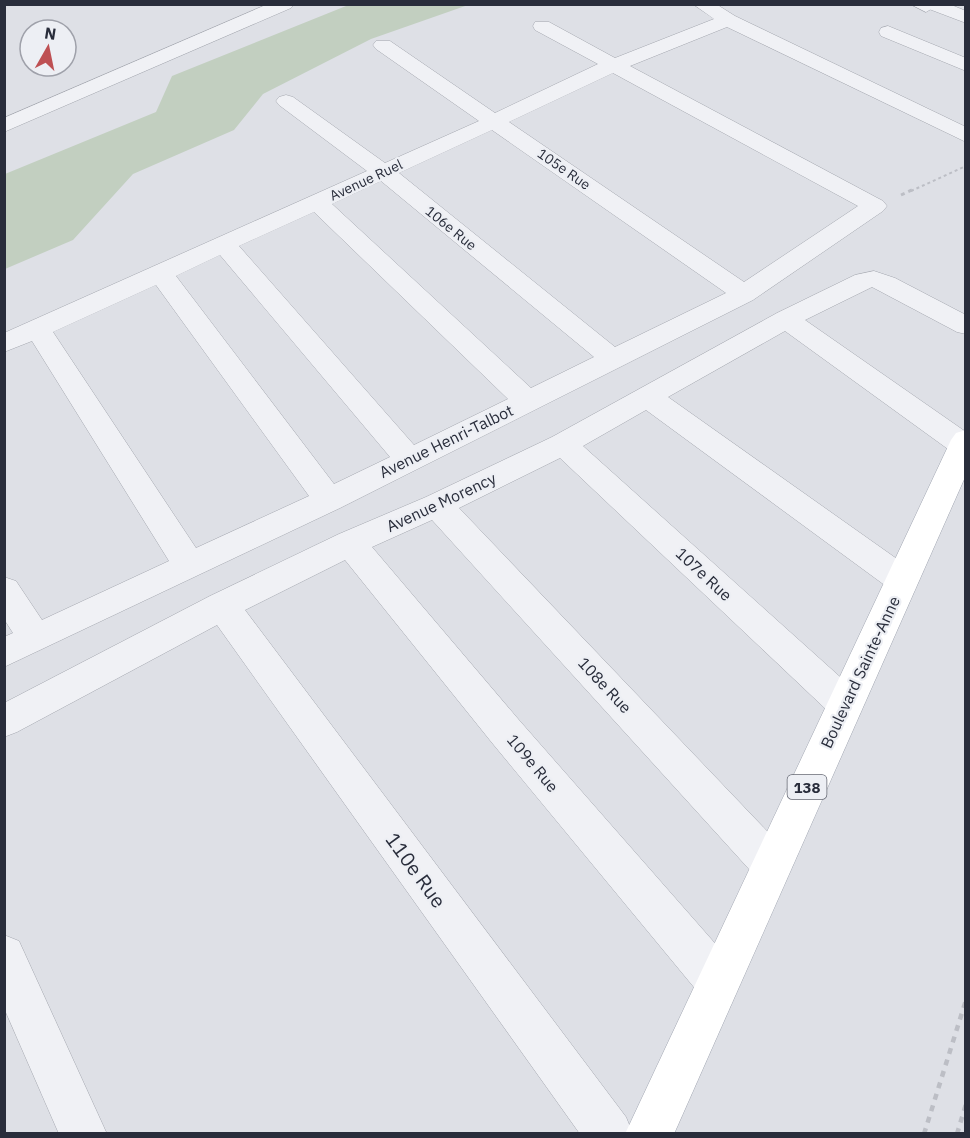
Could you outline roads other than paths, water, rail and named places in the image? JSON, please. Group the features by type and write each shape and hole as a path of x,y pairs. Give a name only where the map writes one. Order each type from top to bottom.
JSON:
{"main road":[{"name":"Boulevard Sainte-Anne","path":"649,1134 964,442"}],"street":[{"path":"4,126 285,4"},
{"path":"935,5 966,18"},
{"path":"717,9 966,136"},
{"name":"Avenue Ruel","path":"4,344 617,64 717,9"},
{"path":"542,26 617,64"},
{"path":"888,32 966,65"},
{"name":"105e Rue","path":"383,45 495,120 744,294"},
{"name":"Avenue Henri-Talbot","path":"4,653 329,500 744,294 875,206 617,64"},
{"name":"106e Rue","path":"286,101 382,172 613,359"},
{"path":"317,202 526,401"},
{"path":"223,243 410,459"},
{"path":"160,272 329,500"},
{"name":"Avenue Morency","path":"4,721 222,606 350,543 437,505 563,444 649,398 786,319 864,280 874,279 886,284 966,326"},
{"path":"786,319 964,442"},
{"path":"38,328 189,565"},
{"path":"649,398 902,580"},
{"name":"107e Rue","path":"563,444 845,704"},
{"name":"108e Rue","path":"437,505 772,865"},
{"name":"109e Rue","path":"350,543 506,732 718,981"},
{"path":"4,590 35,638"},
{"name":"110e Rue","path":"222,606 609,1134"},
{"path":"4,956 83,1134"}],"lane":[{"path":"915,4 926,9 935,5"}]}
